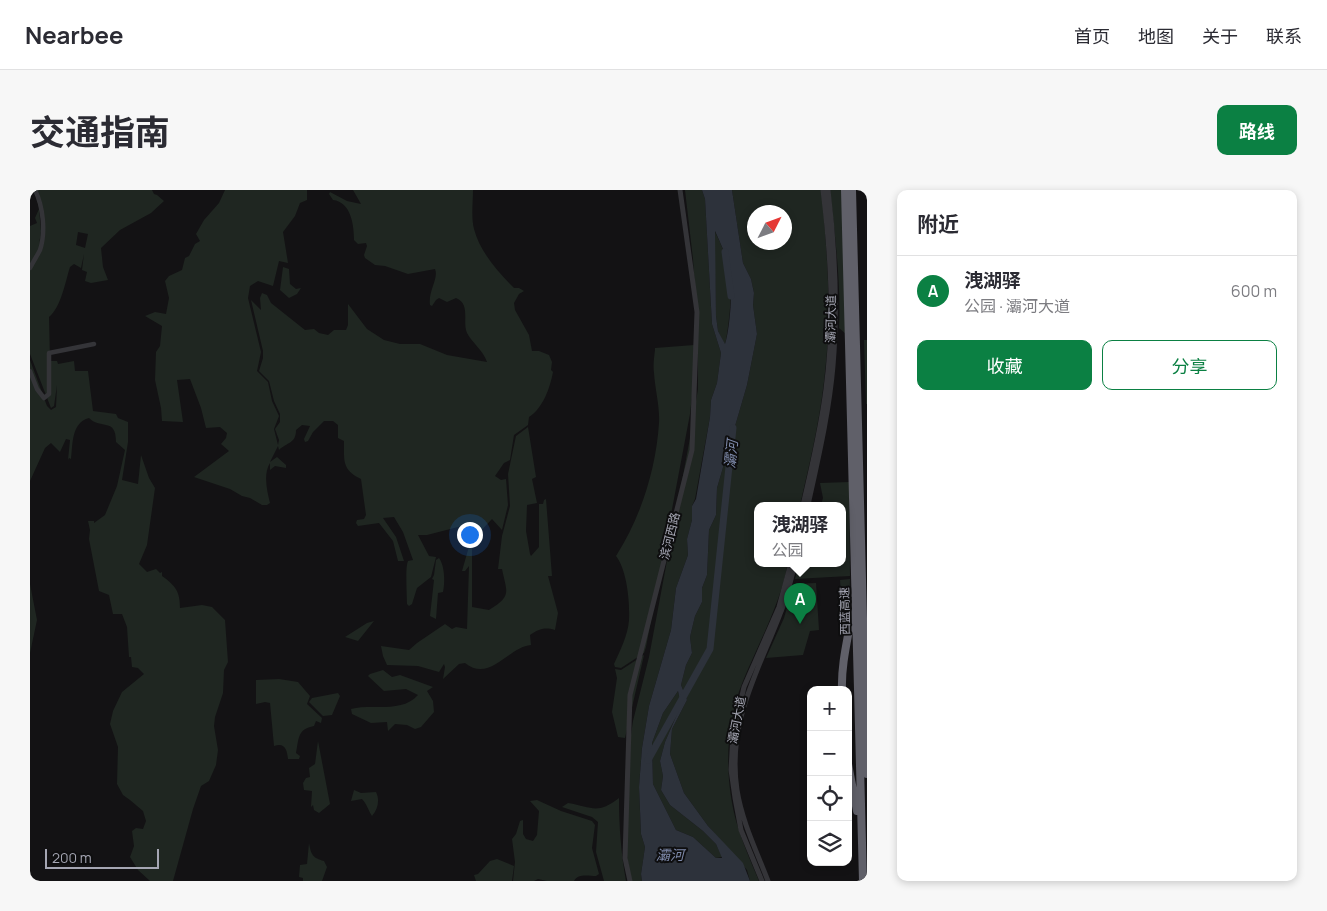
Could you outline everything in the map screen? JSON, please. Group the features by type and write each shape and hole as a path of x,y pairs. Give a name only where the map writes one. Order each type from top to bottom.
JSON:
{"highway":[{"name":"西蓝高速","path":"845,190 867,774"},
{"name":"西蓝高速","path":"852,190 862,881"},
{"path":"858,562 867,608"},
{"path":"842,686 841,672 845,660 858,562"},
{"path":"850,776 857,809 858,862 862,881"}],"street":[{"path":"30,191 35,190 40,201 43,233 40,250 30,268"},
{"name":"滨河西路","path":"630,881 625,858 630,695 692,450 698,312 680,190"},
{"name":"灞河大道","path":"805,502 818,440 830,358 832,324 830,259 823,190"},
{"name":"灞河大道","path":"809,502 822,440 833,368 836,300 833,234 828,190"},
{"path":"30,371 37,389 44,398 48,394 49,353 94,344"},
{"name":"灞河大道","path":"762,881 741,830 732,786 732,740 744,687 779,607 790,567"},
{"name":"灞河大道","path":"768,881 747,827 738,792 737,747 748,690 781,613 794,567"}],"shaded area":[{"path":"34,190 152,190 154,194 164,201 151,213 120,230 101,248 103,267 108,280 91,283 85,281 87,272 82,270 84,254 81,268 74,264 70,267 60,301 49,317 50,361 57,361 58,364 74,361 75,371 88,371 93,411 116,414 118,418 128,422 128,442 122,480 138,484 141,455 149,478 155,488 147,545 139,564 147,572 156,569 160,573 162,572 162,576 176,590 180,608 202,605 212,607 225,620 228,662 224,670 223,693 215,717 214,726 218,750 216,765 209,781 201,786 173,881 150,881 138,870 130,857 134,846 132,831 136,828 143,829 146,821 143,811 123,795 117,784 118,747 110,724 113,711 122,692 144,674 138,668 132,667 131,657 129,657 127,627 122,614 113,614 109,595 99,591 89,539 88,521 94,521 94,523 105,515 117,486 125,450 116,442 115,434 111,427 89,418 79,424 76,429 71,459 69,458 68,460 70,440 66,439 60,452 51,443 45,448 30,481 30,360 47,406 51,410 56,407 57,385 54,406 51,408 30,354 30,226 37,223 35,218 39,209 41,230 40,210","holes":["78,232 88,234 85,248 76,245"]},
{"path":"225,190 307,190 307,200 300,203 295,216 283,232 288,263 279,261 273,286 258,281 250,286 248,298 261,352 257,371 268,382 272,401 279,416 274,429 278,445 279,440 275,429 280,422 280,414 274,401 269,381 259,371 263,351 251,300 261,310 260,298 262,293 267,295 271,303 305,330 314,329 319,333 328,335 334,330 346,330 348,325 348,304 367,329 384,340 400,344 420,344 447,355 487,362 467,333 465,309 461,301 456,298 447,302 439,298 432,306 430,305 430,295 436,276 435,269 408,274 385,266 375,265 365,258 366,243 358,244 354,240 352,221 348,210 344,205 333,200 329,194 330,192 347,201 361,204 353,190 473,190 473,224 481,246 490,261 508,282 514,288 524,291 519,294 514,303 515,310 529,335 532,351 539,351 549,355 553,372 548,391 542,403 529,417 528,425 514,435 510,460 504,463 495,476 501,480 506,479 508,505 502,530 492,519 472,538 466,525 427,535 418,535 429,556 436,557 431,577 417,588 412,604 409,606 407,604 407,569 408,561 413,560 403,532 394,517 383,518 396,537 404,561 398,561 393,541 379,523 358,526 356,523 357,520 364,519 366,515 361,479 350,472 345,464 344,441 338,438 338,425 333,421 324,421 313,432 308,441 305,442 304,439 310,426 302,425 296,430 293,440 279,450 278,446 270,462 277,457 286,465 286,468 275,466 270,470 270,463 266,477 270,503 262,505 230,489 194,477 229,451 221,444 226,438 227,433 220,427 206,428 190,379 177,380 183,422 162,421 155,380 156,352 160,346 162,326 145,316 155,312 166,314 169,298 165,281 169,276 182,270 185,258 189,256 195,244 200,241 196,234 204,220 219,203"},
{"path":"685,190 702,190 705,199 712,324 721,353 717,383 711,400 710,417 695,499 692,506 692,520 687,539 688,555 676,588 671,630 649,706 642,748 639,787 641,834 645,847 641,874 642,881 631,881 627,856 625,775 633,721 649,657 698,389 698,334 693,259"},
{"path":"732,190 822,190 828,276 828,340 819,416 801,502 754,502 754,567 787,567 780,594 737,698 728,752 730,789 737,824 759,881 750,881 747,870 708,826 684,793 670,754 672,729 687,700 681,685 686,665 692,653 690,637 695,616 702,602 702,588 707,575 709,530 716,515 717,488 747,385 757,334 753,305 754,293 751,279 743,263"},
{"path":"830,190 842,190 847,335 839,328 836,242"},
{"path":"714,230 725,255 731,277 730,308 725,345 718,331 716,316"},
{"path":"283,267 289,269 290,284 296,289 301,288 297,294 289,298 280,290"},
{"path":"864,340 867,340 867,404 866,404"},
{"path":"694,345 695,368 690,414 646,647 644,653 621,668 615,667 614,664 623,643 629,620 625,578 623,569 616,556 640,509 655,458 659,417 654,370 655,348"},
{"path":"528,427 536,477 532,479 537,503 527,505 526,531 531,556 539,547 539,504 543,504 546,499 552,576 548,576 558,613 555,630 545,629 533,633 530,635 531,645 514,651 491,667 483,669 474,668 465,663 459,664 443,679 444,664 439,672 418,666 387,665 381,646 409,650 445,624 452,629 456,627 467,629 469,566 465,571 462,571 470,543 472,544 472,607 489,610 505,597 506,589 502,569 498,569 502,536 510,506 508,474 516,436"},
{"path":"849,482 850,576 795,579 798,567 846,567 846,502 822,502 823,498 820,483"},
{"path":"439,558 443,570 444,584 443,592 438,593 436,619 430,616 434,580 432,579 436,560"},
{"path":"850,579 849,608 844,607 842,610 840,580"},
{"path":"816,583 819,630 810,631 803,655 766,658 784,618 794,584"},
{"path":"30,584 37,620 30,653"},
{"path":"374,621 358,641 345,637 367,623"},
{"path":"644,655 625,738 618,737 612,712 617,678 615,669 621,670"},
{"path":"383,670 392,677 400,675 433,687 427,691 433,701 434,712 421,727 415,729 407,725 395,724 388,731 387,722 371,723 352,714 351,709 395,706 411,701 418,695 406,689 384,691 368,676"},
{"path":"279,679 298,682 310,696 307,704 322,718 321,723 316,721 314,726 308,727 300,735 296,753 300,756 299,759 288,759 283,746 274,746 270,703 256,704 256,680"},
{"path":"678,691 681,705 665,742 660,761 663,776 661,790 670,805 703,831 716,844 722,857 716,858 693,837 676,830 653,784 652,743 663,713"},
{"path":"338,693 340,696 332,715 323,716 309,702 312,698"},
{"path":"318,741 330,804 319,813 314,810 313,805 311,807 312,791 304,790 303,783 306,778 310,777 309,768 315,764"},
{"path":"354,790 361,793 376,792 378,804 372,816 362,799 351,801"},
{"path":"619,798 619,819 626,881 604,881 596,852 598,822 592,817 562,807 568,803 589,808 600,808"},
{"path":"537,800 561,811 592,821 595,825 592,848 599,874 596,876 581,876 574,881 538,879 534,881 513,881 515,862 512,839 516,834 520,821 523,820 523,834 526,839 533,841 537,835 539,811 530,801"},
{"path":"309,843 313,855 317,859 324,861 327,867 322,881 303,881 303,878 299,877 300,865 307,864"},
{"path":"497,859 514,866 512,881 476,881 474,875 478,874 490,861"}],"water":[{"name":"灞河","path":"702,190 732,190 743,263 751,279 754,293 753,305 757,334 747,385 717,488 716,515 709,530 707,575 702,588 702,602 695,616 690,637 692,653 686,665 681,685 687,700 672,729 670,754 684,793 708,826 743,863 750,881 642,881 641,874 645,847 641,834 639,787 642,748 649,706 671,630 676,588 688,555 687,539 692,520 692,506 696,499 710,417 711,400 717,383 721,353 712,324 705,199","holes":["715,231 722,246 731,278 730,319 725,344 718,331 716,316","678,691 681,705 665,742 660,761 663,776 661,790 670,805 703,831 716,844 722,858 716,858 693,837 676,830 653,784 652,743 663,713"]}],"waterway":[{"name":"灞河","path":"725,252 731,296"},
{"name":"灞河","path":"648,760 710,649 733,428"}],"place":[{"name":"洩湖驿","path":"800,624"}]}
